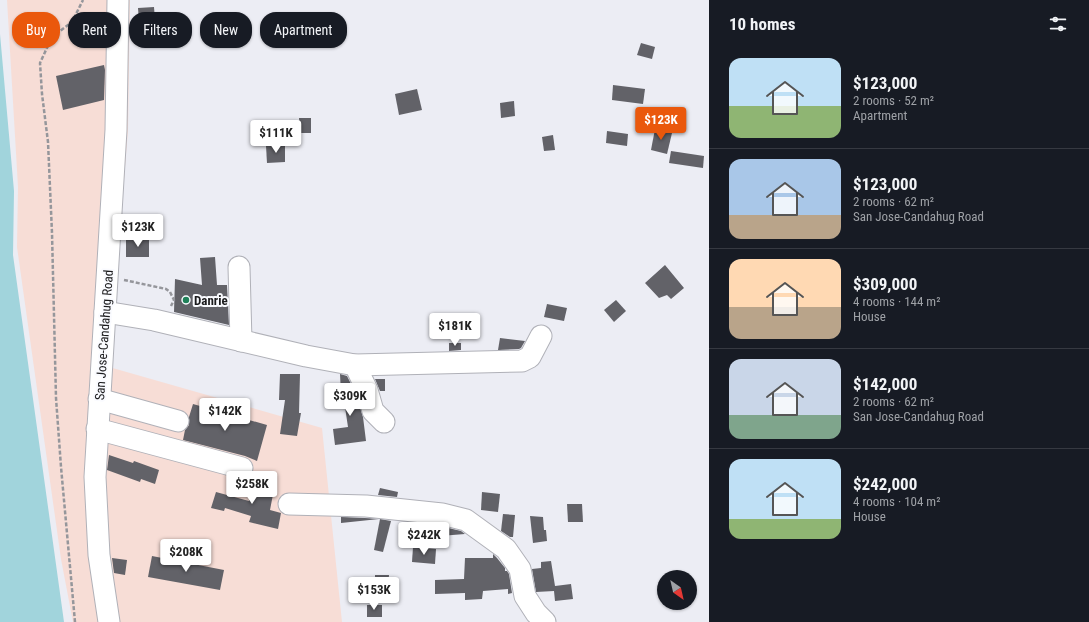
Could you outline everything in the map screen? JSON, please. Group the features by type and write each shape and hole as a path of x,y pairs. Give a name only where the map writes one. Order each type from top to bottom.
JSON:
{"street":[{"name":"San Jose-Candahug Road","path":"109,622 99,555 95,477 116,130 118,0"},
{"path":"239,267 241,341"},
{"path":"105,312 154,320 306,356 355,365 522,361 530,357 541,336"},
{"path":"355,365 367,390 373,411 384,422"},
{"path":"99,399 178,421"},
{"path":"98,429 242,468"},
{"path":"289,504 366,506 442,514 466,520 506,549 520,569 525,596 536,613 545,622"}],"path":[{"path":"75,622 56,398 48,142 40,63 52,37 72,22 83,0"},
{"path":"108,277 166,289 170,292 174,300 171,306 166,308"}],"shaded area":[{"path":"7,0 130,0 128,130 109,367 322,428 342,622 73,622 61,559 17,247 18,187"}],"water":[{"path":"0,34 14,191 13,255 64,622 0,622"}],"building":[{"path":"154,7 154,12 138,12 138,8"},
{"path":"641,43 655,47 652,59 637,55"},
{"path":"104,65 104,100 63,110 56,76"},
{"path":"613,85 645,89 643,104 612,100"},
{"path":"417,89 422,110 399,115 395,94"},
{"path":"514,101 515,116 501,118 500,103"},
{"path":"299,118 311,118 311,133 300,133"},
{"path":"655,129 672,133 667,154 651,150"},
{"path":"607,131 628,134 627,146 606,143"},
{"path":"553,135 555,150 544,151 542,137"},
{"path":"266,146 285,146 285,162 267,163"},
{"path":"671,151 704,156 703,168 669,163"},
{"path":"126,240 149,240 149,257 126,257"},
{"path":"215,257 217,285 227,285 229,325 174,312 175,279 202,285 200,258"},
{"path":"665,265 684,288 671,299 667,295 659,298 645,283"},
{"path":"616,300 626,311 614,322 604,310"},
{"path":"547,304 567,308 564,321 544,317"},
{"path":"500,338 525,341 519,349 498,350"},
{"path":"449,343 461,343 461,350 449,351"},
{"path":"280,374 300,374 299,413 301,413 297,436 280,434 285,400 279,400"},
{"path":"340,374 347,376 356,394 363,417 366,441 335,445 333,429 348,427 343,394 341,394"},
{"path":"375,379 385,379 385,391 380,391"},
{"path":"193,404 267,425 257,461 245,456 183,440 185,430 189,425 189,417"},
{"path":"109,455 133,463 134,461 159,470 155,484 141,479 140,482 107,470"},
{"path":"254,480 275,484 270,510 281,513 278,529 249,522 251,516 225,508 224,511 211,508 216,492 249,501"},
{"path":"380,488 398,492 397,497 378,495"},
{"path":"482,492 500,494 498,512 481,510"},
{"path":"567,504 582,504 583,522 568,522"},
{"path":"503,514 515,515 513,537 510,537 501,531"},
{"path":"530,516 543,517 547,541 533,543"},
{"path":"341,517 365,518 379,519 341,523"},
{"path":"380,519 391,521 383,552 374,550"},
{"path":"440,526 461,531 465,534 440,536"},
{"path":"413,547 436,549 435,564 412,562"},
{"path":"493,554 505,568 505,571 509,574 512,593 508,594 508,589 483,591 482,599 465,600 465,593 435,594 435,580 464,579 465,558 493,558"},
{"path":"152,556 224,570 220,590 148,577"},
{"path":"112,558 127,560 125,575 114,573"},
{"path":"551,561 555,586 571,584 573,599 555,601 554,591 536,592 532,569 541,568 541,562"},
{"path":"375,575 389,575 388,586 375,586"},
{"path":"367,605 382,605 382,617 367,617"}],"place":[{"name":"Danrie","path":"186,300"}]}
